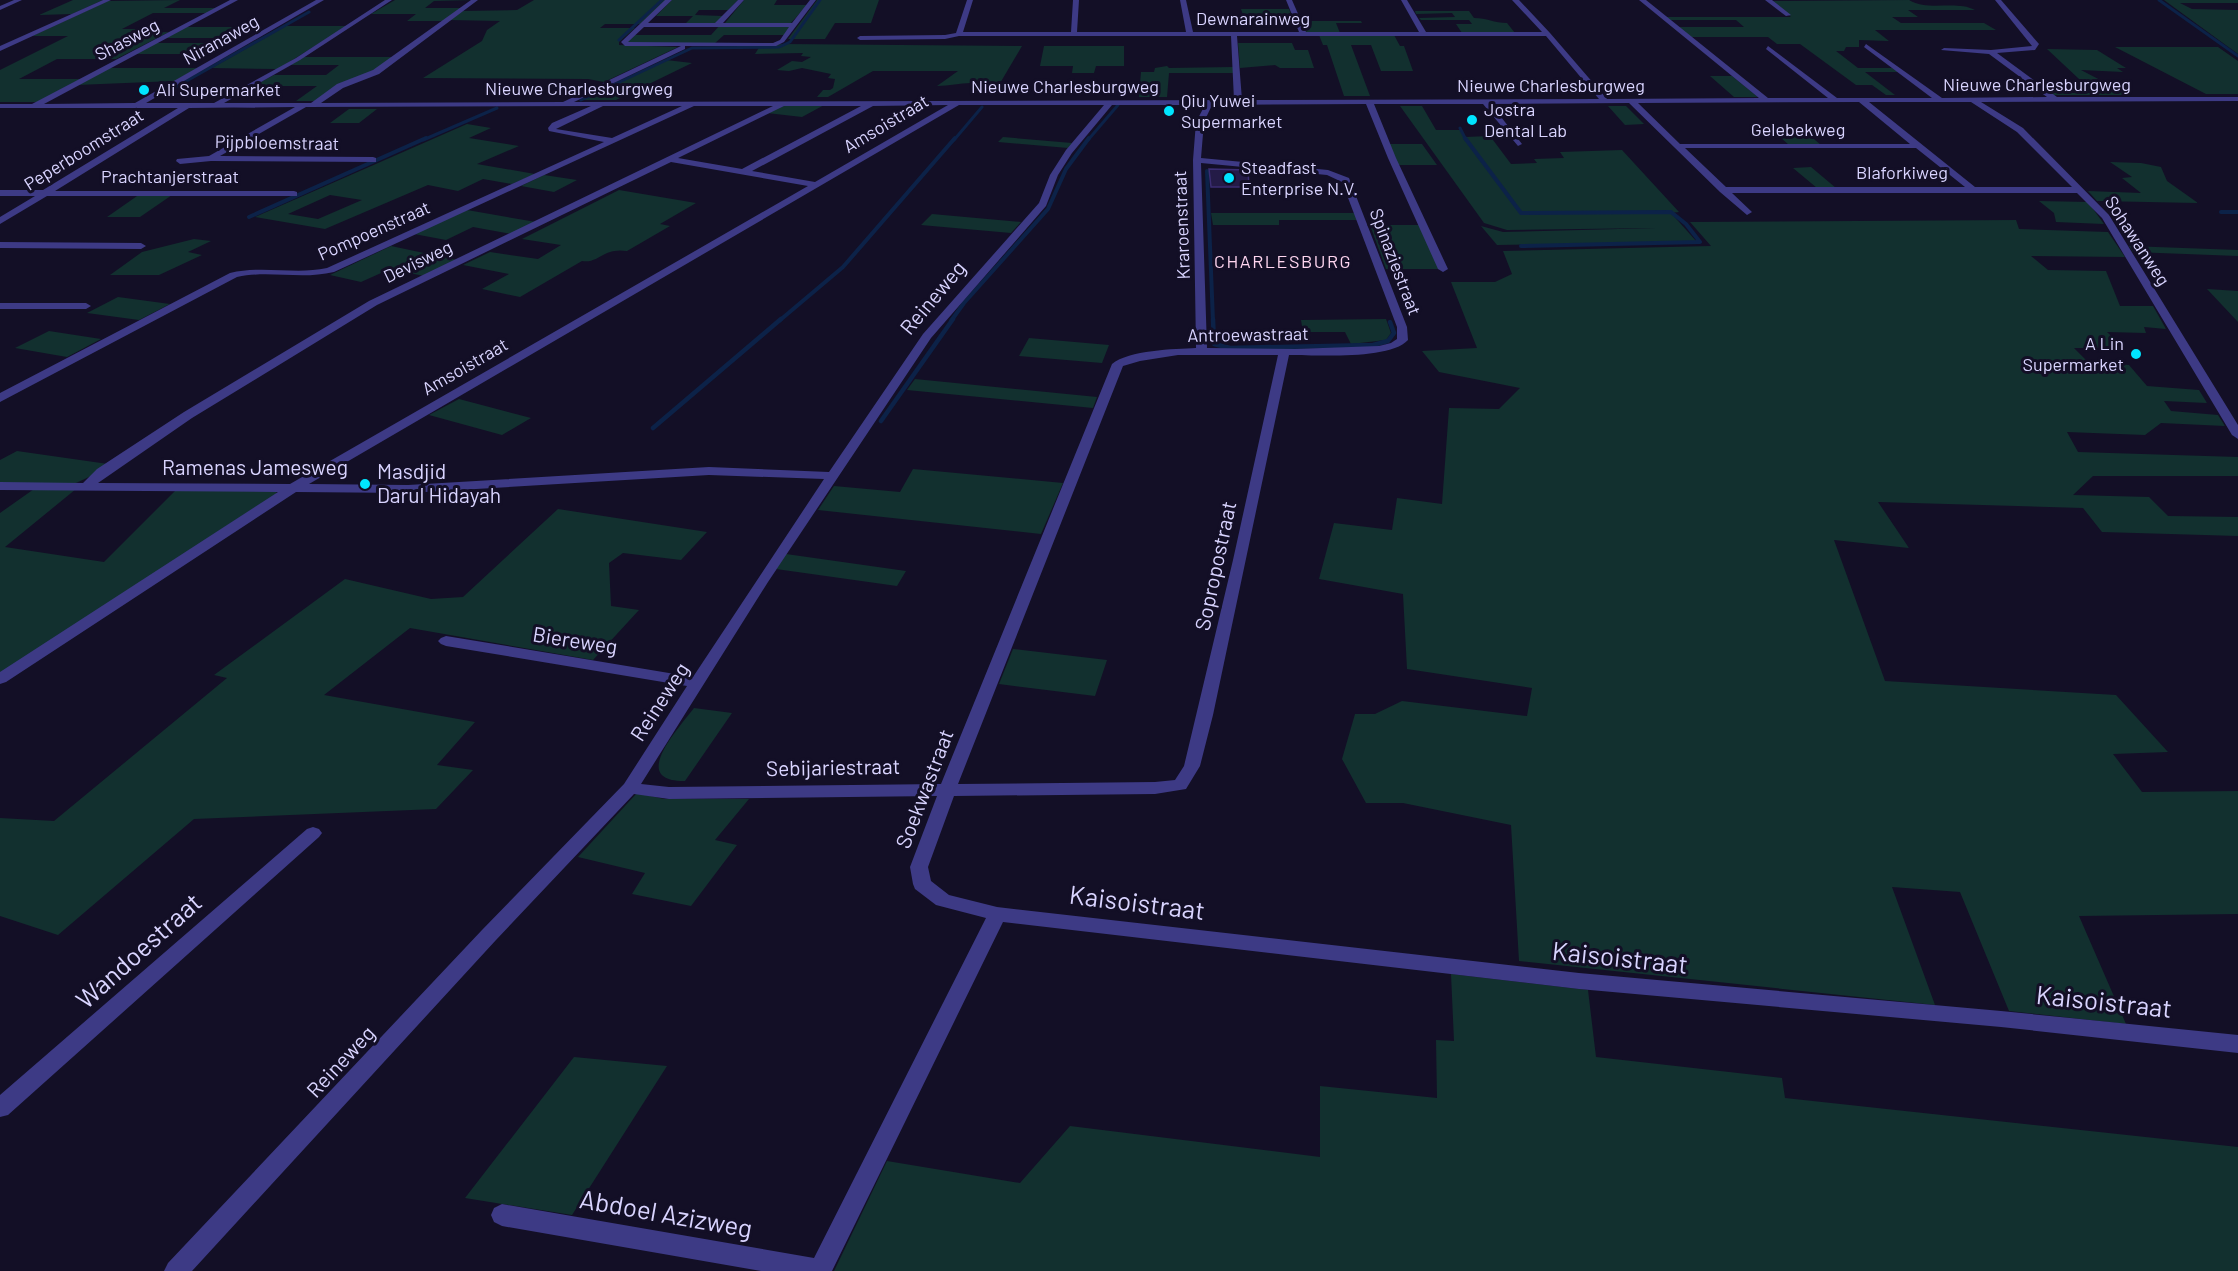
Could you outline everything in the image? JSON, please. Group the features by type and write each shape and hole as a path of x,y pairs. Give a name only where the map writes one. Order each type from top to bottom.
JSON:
{"street":[{"path":"0,8 19,0"},
{"path":"0,49 108,0"},
{"name":"Shasweg","path":"32,106 235,0"},
{"name":"Niranaweg","path":"136,106 321,0"},
{"path":"215,106 298,59 389,0"},
{"path":"211,158 340,86 376,72 475,0"},
{"path":"669,0 624,42 625,44 688,46 779,44 813,0"},
{"path":"717,25 741,0"},
{"path":"959,34 970,0"},
{"path":"1074,34 1076,0"},
{"path":"1183,0 1190,34"},
{"path":"1289,0 1303,34"},
{"path":"1404,0 1425,34"},
{"path":"1515,0 1548,34 1604,100"},
{"path":"1642,0 1766,100"},
{"path":"1768,0 1788,15"},
{"path":"1944,50 1991,52 2035,48 2037,44 1998,0"},
{"path":"643,25 795,25"},
{"name":"Dewnarainweg","path":"860,38 945,37 959,34 1548,34"},
{"path":"1234,34 1238,102"},
{"path":"564,104 688,46"},
{"path":"1866,46 1940,100"},
{"path":"1768,48 1835,100"},
{"path":"1991,52 2054,99"},
{"name":"Sohawanweg","path":"1971,99 2020,130 2106,217 2238,435"},
{"name":"Nieuwe Charlesburgweg","path":"0,106 2238,99"},
{"path":"1630,100 1747,212"},
{"path":"1861,100 1971,188"},
{"path":"1485,101 1518,144"},
{"path":"743,172 874,102"},
{"name":"Amsoistraat","path":"0,679 293,488 959,102"},
{"name":"Reineweg","path":"176,1271 489,935 630,788 761,582 927,336 1043,204 1054,175 1069,152 1110,102"},
{"name":"Kraroenstraat","path":"1202,351 1198,128 1202,112 1210,102"},
{"path":"1369,102 1443,268"},
{"name":"Pompoenstraat","path":"0,398 234,275 262,270 308,275 330,270 695,103"},
{"name":"Devisweg","path":"86,487 102,472 188,415 374,303 785,103"},
{"path":"605,104 552,128 557,132 614,141"},
{"name":"Peperboomstraat","path":"0,221 186,106"},
{"name":"Gelebekweg","path":"1677,146 1919,146"},
{"name":"Pijpbloemstraat","path":"180,161 211,158 373,160"},
{"path":"669,159 819,184"},
{"name":"Spinaziestraat","path":"1197,160 1328,173 1346,180 1402,327 1403,340 1394,346 1379,349"},
{"name":"Blaforkiweg","path":"1723,189 2081,190"},
{"name":"Prachtanjerstraat","path":"0,193 294,194"},
{"path":"0,245 141,246"},
{"path":"0,306 86,306"},
{"name":"Antroewastraat","path":"1118,364 1146,356 1202,351 1284,352 1379,349"},
{"name":"Sopropostraat","path":"1180,785 1192,766 1230,612 1242,545 1284,352"},
{"name":"Soekwastraat","path":"997,914 943,900 922,884 919,867 1118,364"},
{"name":"Ramenas Jamesweg","path":"0,486 408,489 709,471 832,477"},
{"name":"Biereweg","path":"446,641 698,683"},
{"name":"Sebijariestraat","path":"630,788 669,793 1155,788 1180,785"},
{"name":"Wandoestraat","path":"0,1108 313,833"},
{"path":"820,1270 997,914"},
{"name":"Kaisoistraat","path":"997,914 1578,981 2001,1019 2238,1044"},
{"name":"Abdoel Azizweg","path":"502,1215 820,1270"}],"green space":[{"path":"73,0 103,0 72,14 39,15"},
{"path":"180,0 164,8 216,8 207,13 153,13 122,29 145,29 140,33 169,32 116,59 57,59 19,79 81,79 37,102 0,102 0,70 68,36 32,36 108,1"},
{"path":"395,0 473,0 434,1 425,8 461,8 444,21 407,21 416,14 371,14"},
{"path":"534,0 666,0 640,24 605,24 600,28 635,28 619,42 619,45 678,47 604,82 588,79 423,78 482,41 487,30 500,21 449,20 463,11 517,10"},
{"path":"672,0 738,0 728,10 699,10 695,15 723,16 716,23 686,23 693,16 656,16"},
{"path":"744,0 777,0 774,5 807,5 791,23 725,23"},
{"path":"817,0 879,0 871,23 835,23 825,39 788,39"},
{"path":"1909,0 1925,5 1959,6 1975,10 1908,10 1918,17 1892,17 1901,23 1984,23 1996,30 1875,30 1889,41 1859,40 1859,47 1846,47 1844,51 1836,51 1858,68 1892,68 1898,72 1865,72 1895,95 1886,95 1872,85 1856,85 1800,44 1777,44 1768,37 1690,37 1678,27 1744,27 1736,20 1670,20 1666,17 1791,17 1772,1"},
{"path":"2164,0 2238,0 2238,3 2180,3 2192,9 2238,10 2238,54"},
{"path":"1241,9 1289,9 1295,24 1246,24"},
{"path":"1415,11 1469,11 1474,18 1507,23 1515,33 1462,33 1456,24 1472,24 1469,20 1421,20 1419,18 1455,17 1452,13 1416,14"},
{"path":"1301,21 1361,21 1362,23 1336,23 1340,33 1309,33 1305,31"},
{"path":"720,25 791,27 784,35 724,35 714,44 633,44 627,42 635,35 711,35"},
{"path":"286,26 347,26 278,69 212,68"},
{"path":"185,27 236,27 218,38 164,38"},
{"path":"1319,35 1394,35 1400,46 1404,46 1413,71 1381,71 1371,45 1351,45 1370,96 1344,96 1327,45 1323,45"},
{"path":"154,43 209,43 189,54 132,54"},
{"path":"1238,43 1292,43 1295,50 1308,50 1314,68 1280,68 1275,65 1240,68"},
{"path":"782,44 1022,46 996,90 980,87 981,84 975,83 937,86 958,71 873,71 828,97 817,97 823,90 833,88 835,79 828,78 831,74 802,68 789,71 777,70 792,61 802,62 811,57 801,56 803,53 755,54 760,46"},
{"path":"1044,46 1124,46 1124,66 1096,66 1094,73 1072,73 1073,66 1040,66"},
{"path":"2115,47 2218,47 2238,61 2238,94 2206,94"},
{"path":"2047,49 2097,50 2126,68 2117,68 2123,72 2081,70 2129,95 2051,95 2049,93 2094,93"},
{"path":"304,57 394,57 372,72 317,101 296,101 317,86 253,86 274,75 326,75 339,65 290,65"},
{"path":"666,60 692,63 616,100 581,100"},
{"path":"1167,66 1169,68 1233,67 1234,73 1169,73 1167,97 1139,97 1141,72 1154,72 1155,68"},
{"path":"109,68 198,68 174,81 77,85"},
{"path":"1710,76 1732,76 1758,97 1734,97"},
{"path":"785,104 826,104 802,117 767,113"},
{"path":"1400,106 1422,106 1436,130 1460,130 1465,137 1490,136 1511,164 1537,163 1534,159 1564,158 1560,152 1622,150 1679,212 1671,213 1697,242 1497,245 1481,226 1503,232 1656,228 1507,230 1484,223"},
{"path":"1608,106 1626,106 1644,124 1625,125"},
{"path":"349,109 377,109 359,123 330,123"},
{"path":"467,124 491,128 469,138 519,146 477,164 535,174 512,184 483,179 458,191 428,185 325,229 255,217","holes":["330,195 362,200 318,219 288,214"]},
{"path":"1771,129 1802,129 1821,145 1789,145"},
{"path":"1003,137 1072,143 1068,148 998,142"},
{"path":"1388,144 1422,144 1437,165 1398,165"},
{"path":"2110,162 2141,163 2161,167 2167,181 2198,203 2097,201 2088,191 2141,193 2122,178 2132,177"},
{"path":"1811,167 1836,188 1817,188 1793,168"},
{"path":"544,175 577,180 554,192 521,186"},
{"path":"619,190 696,203 660,224 670,226 627,251 612,251 593,260 582,261 520,297 482,289 509,274 463,265 490,252 538,259 561,245 522,239"},
{"path":"140,194 172,195 140,217 107,217"},
{"path":"2039,201 2088,202 2104,224 2056,222 2054,213"},
{"path":"467,210 536,222 512,234 473,227 446,240 414,234"},
{"path":"1211,213 1355,213 1358,220 1279,220 1279,225 1213,225"},
{"path":"932,214 1021,222 1011,233 921,225"},
{"path":"2016,220 2019,229 2108,232 2125,257 2031,256 2048,270 2106,271 2120,306 2153,306 2166,329 2144,327 2146,333 2107,332 2124,348 2074,348 2087,361 2129,365 2147,386 2199,390 2207,403 2164,401 2171,411 2218,415 2225,426 2161,423 2145,435 2067,432 2078,452 2238,457 2238,476 2093,476 2073,495 2149,497 2168,516 2238,517 2238,536 2102,532 2083,508 1878,502 1909,548 1834,540 1885,681 2116,695 2168,752 2113,754 2142,792 2238,791 2238,914 2079,916 2126,1024 2009,1011 1960,892 1892,887 1935,1005 1519,961 1511,825 1403,803 1366,803 1342,759 1355,714 1375,714 1402,701 1527,716 1532,688 1407,669 1403,594 1319,579 1334,523 1392,530 1397,498 1442,504 1449,408 1499,409 1520,388 1439,372 1422,351 1477,348 1451,282 1495,282 1512,274 1503,251 1711,246 1690,222"},
{"path":"1370,225 1419,225 1440,269 1386,269"},
{"path":"194,239 211,241 188,252 202,255 159,275 110,275 142,252"},
{"path":"391,246 457,260 424,276 390,269 361,282 330,275"},
{"path":"2129,246 2238,250 2238,256 2133,252"},
{"path":"2207,289 2238,291 2238,322"},
{"path":"118,297 170,304 139,320 87,313"},
{"path":"1386,319 1391,333 1386,340 1351,344 1345,332 1303,332 1301,320"},
{"path":"49,331 101,339 67,357 15,348"},
{"path":"1029,338 1109,345 1102,363 1019,356"},
{"path":"915,379 1097,397 1093,408 907,390"},
{"path":"459,399 531,418 502,435 429,415"},
{"path":"17,451 108,464 76,483 0,484 0,460"},
{"path":"913,469 1063,483 1041,534 818,510 834,486 900,492"},
{"path":"34,489 76,489 5,547 104,562 176,490 274,491 277,493 0,674 0,513"},
{"path":"558,509 707,532 681,560 623,553 609,563 611,606 639,610 593,660 410,628 324,695 475,722 437,765 473,770 436,809 194,819 58,935 0,916 0,818 54,821 227,678 214,675 345,579 431,599 463,597"},
{"path":"786,554 906,571 897,586 776,569"},
{"path":"1013,649 1107,660 1095,696 999,684"},
{"path":"694,708 732,713 685,781 668,779 660,773 659,764 662,752"},
{"path":"637,793 664,799 749,799 715,840 737,845 691,906 632,894 645,873 578,857"},
{"path":"1451,974 1588,990 1596,1057 1782,1078 1785,1098 2238,1147 2238,1271 834,1271 887,1161 1020,1183 1070,1126 1320,1157 1320,1086 1437,1098 1436,1040 1454,1041"},
{"path":"574,1057 667,1066 572,1215 465,1198"}],"building":[{"name":"Steadfast Enterprise N.V.","path":"1209,169 1248,170 1249,187 1211,187"}],"waterway":[{"path":"619,40 662,0"},
{"path":"581,100 692,48 779,47 790,42 820,0"},
{"path":"2159,0 2238,56"},
{"path":"174,88 309,12"},
{"path":"1088,140 1118,105"},
{"path":"954,140 982,107"},
{"path":"423,140 497,108"},
{"path":"1460,128 1465,138"},
{"path":"249,217 426,138"},
{"path":"779,321 843,267 955,138"},
{"path":"951,321 964,303 1048,209 1066,169 1089,138"},
{"path":"1465,138 1521,213 1671,212 1686,224 1700,242 1521,246"},
{"path":"1207,171 1213,321"},
{"path":"2221,212 2238,212"},
{"path":"653,428 781,319"},
{"path":"881,421 953,319"},
{"path":"1213,319 1214,344 1230,348 1373,345 1388,341 1394,333 1390,322"}],"place":[{"name":"Ali Supermarket","path":"144,90"},
{"name":"Qiu Yuwei Supermarket","path":"1169,111"},
{"name":"Jostra Dental Lab","path":"1472,120"},
{"name":"Steadfast Enterprise N.V.","path":"1229,178"},
{"name":"A Lin Supermarket","path":"2136,354"},
{"name":"Masdjid Darul Hidayah","path":"365,484"}],"district":[{"name":"CHARLESBURG","path":"1283,262"}]}
